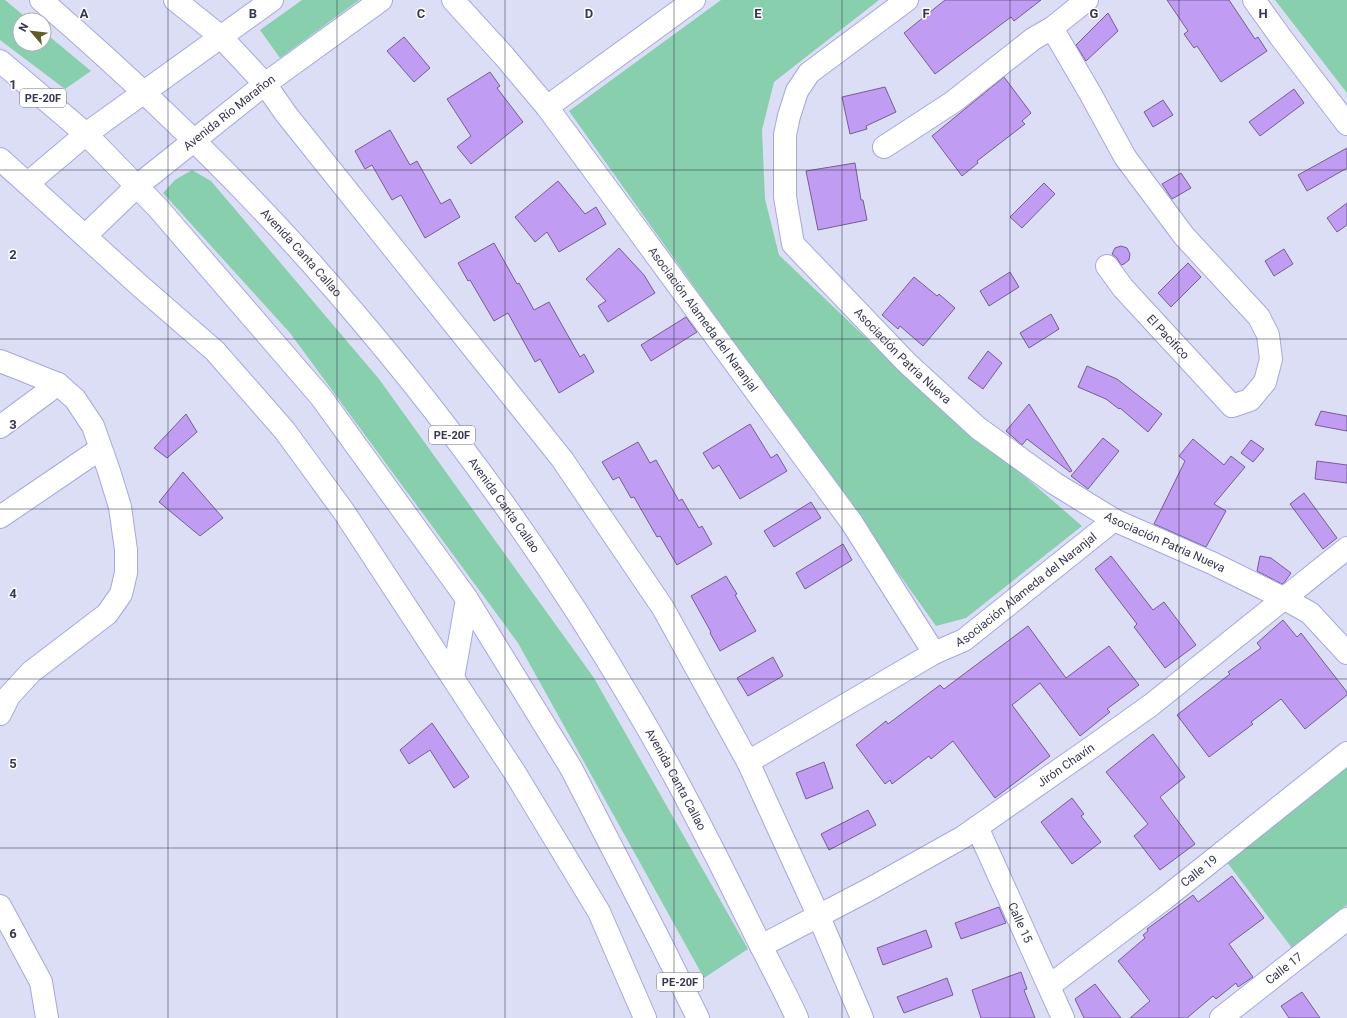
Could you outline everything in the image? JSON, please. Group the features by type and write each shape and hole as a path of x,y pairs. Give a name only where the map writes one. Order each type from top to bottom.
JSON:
{"street":[{"name":"Avenida Canta Callao","path":"41,0 144,93 219,164 312,264 401,368 488,483 562,589 634,705 701,824 797,1018"},
{"path":"175,0 220,36 265,84 286,114 562,459 663,608 748,762 819,916 862,1018"},
{"path":"28,183 86,134 272,0"},
{"name":"Avenida Río Marañon","path":"85,236 137,186 265,84 381,0"},
{"name":"Asociación Alameda del Naranjal","path":"453,0 504,56 547,107 852,523 934,654"},
{"path":"547,107 694,0"},
{"name":"Asociación Patria Nueva","path":"907,0 809,73 797,91 789,116 786,135 785,197 792,244 907,363 978,428 1054,483 1114,520 1212,563 1310,613 1347,653"},
{"path":"884,147 953,102 1033,39 1052,28 1087,0"},
{"path":"1254,0 1347,124"},
{"name":"El Pacifico","path":"1052,28 1125,156 1184,236 1259,317 1268,335 1272,359 1265,382 1250,400 1232,406 1123,288 1107,266"},
{"name":"PE-20F","path":"0,61 86,134 137,186 158,208 321,396 467,599 570,768 698,1018"},
{"path":"0,159 139,285 215,351 285,431 344,512 515,773 599,912 645,1018"},
{"path":"0,361 58,384 75,399 93,426 109,471 120,507 126,550 126,574 121,594 107,614 31,672 9,696 0,714"},
{"path":"0,427 58,384"},
{"path":"0,517 100,449"},
{"name":"Asociación Alameda del Naranjal","path":"748,762 934,654 964,640 1114,520"},
{"name":"Jirón Chavín","path":"761,946 950,844 977,827 1092,748 1151,705 1347,548"},
{"path":"453,678 467,599"},
{"name":"Calle 19","path":"1050,986 1164,899 1347,753"},
{"name":"Calle 15","path":"977,827 1050,986 1063,1018"},
{"path":"0,906 41,982 47,1018"},
{"name":"Calle 17","path":"1220,1018 1347,919"},
{"path":"662,946 689,1014 689,1018"}],"green space":[{"path":"0,0 5,0 19,12 12,12 12,49 0,40"},
{"path":"302,0 359,0 280,58 260,30"},
{"path":"721,0 879,0 774,82 762,130 765,199 779,255 883,354 1082,526 966,618 936,626 569,111"},
{"path":"1275,0 1347,0 1347,93"},
{"path":"52,39 91,71 65,89 16,52 52,52"},
{"path":"192,170 211,181 379,379 594,678 748,949 704,978 518,643 290,333 163,193 175,180"},
{"path":"1347,765 1347,905 1292,948 1226,861"}],"building":[{"path":"945,0 1041,0 1014,21 1011,17 935,74 904,33"},
{"path":"1167,0 1229,0 1255,39 1258,37 1267,51 1221,82 1197,46 1194,48 1184,34 1188,31"},
{"path":"1108,13 1118,31 1086,61 1076,45"},
{"path":"404,37 430,68 414,82 387,51"},
{"path":"490,72 500,86 497,88 523,122 471,164 457,147 471,136 447,99"},
{"path":"1004,77 1031,113 1022,121 1025,124 977,161 978,163 962,176 932,136"},
{"path":"885,87 896,112 866,126 867,129 850,134 842,97"},
{"path":"1294,89 1304,103 1260,136 1249,122"},
{"path":"1163,100 1173,115 1153,127 1144,112"},
{"path":"390,130 410,165 417,161 441,204 450,199 460,217 425,238 401,195 392,200 372,165 365,169 355,151"},
{"path":"1347,148 1347,168 1307,191 1298,175"},
{"path":"855,163 861,200 863,200 867,220 818,230 806,171"},
{"path":"1181,173 1191,188 1172,199 1162,184"},
{"path":"558,181 585,214 596,207 606,224 559,252 547,232 535,242 515,217"},
{"path":"1044,183 1055,194 1022,228 1010,217"},
{"path":"1347,203 1347,225 1337,232 1327,218"},
{"path":"494,243 517,284 519,283 534,310 549,302 580,357 584,354 594,372 559,393 540,359 535,362 508,313 494,321 470,280 468,281 458,263"},
{"path":"1121,246 1127,248 1130,254 1129,260 1121,265 1117,258 1112,254 1115,248"},
{"path":"619,248 644,275 655,293 608,322 598,306 606,301 586,279"},
{"path":"1284,249 1293,264 1274,276 1265,261"},
{"path":"1188,263 1201,277 1171,307 1158,293"},
{"path":"1010,272 1019,287 989,306 980,291"},
{"path":"914,277 937,296 939,294 955,308 923,346 900,326 898,329 882,315"},
{"path":"1051,314 1059,329 1029,348 1020,333"},
{"path":"686,317 697,332 651,361 641,345"},
{"path":"988,351 1002,363 983,389 968,378"},
{"path":"1087,366 1117,379 1162,414 1148,432 1120,408 1119,409 1106,399 1078,387"},
{"path":"1029,404 1072,471 1070,472 1027,439 1022,445 1006,431"},
{"path":"1321,411 1347,416 1347,431 1315,425"},
{"path":"186,414 197,432 167,458 154,448"},
{"path":"750,424 771,458 777,454 787,471 740,499 719,465 713,469 703,453"},
{"path":"1103,438 1119,451 1088,489 1071,476"},
{"path":"1193,439 1224,465 1231,456 1245,467 1214,504 1226,511 1206,547 1154,524 1185,461 1179,456"},
{"path":"1251,440 1264,449 1253,462 1241,453"},
{"path":"638,442 650,463 656,460 679,501 682,499 699,528 702,526 712,544 677,565 660,536 657,537 634,497 631,498 619,477 613,480 602,462"},
{"path":"1317,461 1347,465 1347,483 1315,479"},
{"path":"183,472 223,518 200,536 159,502"},
{"path":"1304,493 1337,538 1323,549 1290,504"},
{"path":"811,502 821,518 774,547 764,531"},
{"path":"843,544 852,560 805,589 796,573"},
{"path":"1111,556 1153,610 1164,602 1196,645 1165,668 1134,627 1137,624 1095,569"},
{"path":"1260,556 1271,558 1291,573 1284,583 1282,584 1257,571"},
{"path":"726,576 756,631 720,651 691,596"},
{"path":"1283,620 1297,637 1301,633 1347,692 1347,695 1305,729 1281,699 1251,722 1253,724 1209,757 1177,715 1230,674 1228,672 1261,648 1257,643"},
{"path":"1028,626 1066,678 1109,646 1139,685 1107,709 1110,712 1080,736 1040,683 1012,705 1050,756 995,798 953,741 931,759 929,756 892,784 890,780 885,784 856,745 886,721 888,724 940,685 944,689"},
{"path":"773,657 783,676 748,696 737,678"},
{"path":"432,723 469,777 454,788 430,750 409,764 400,750"},
{"path":"1153,734 1185,777 1160,797 1195,844 1160,870 1134,836 1148,824 1106,772"},
{"path":"824,762 833,788 806,799 796,773"},
{"path":"1072,798 1084,814 1081,816 1101,842 1072,864 1041,822"},
{"path":"868,810 876,825 829,850 821,834"},
{"path":"1232,876 1264,918 1229,944 1253,977 1238,987 1236,983 1216,999 1213,996 1187,1018 1130,1018 1150,1001 1118,961 1145,938 1143,935 1148,931 1147,929 1193,895 1198,902"},
{"path":"999,907 1006,923 961,939 955,923"},
{"path":"926,930 932,947 883,965 877,948"},
{"path":"1021,972 1027,989 1024,990 1035,1018 981,1018 972,990"},
{"path":"947,978 953,995 904,1013 897,997"},
{"path":"1095,984 1121,1018 1084,1018 1075,999"},
{"path":"1302,992 1320,1018 1289,1018 1281,1006"}]}
